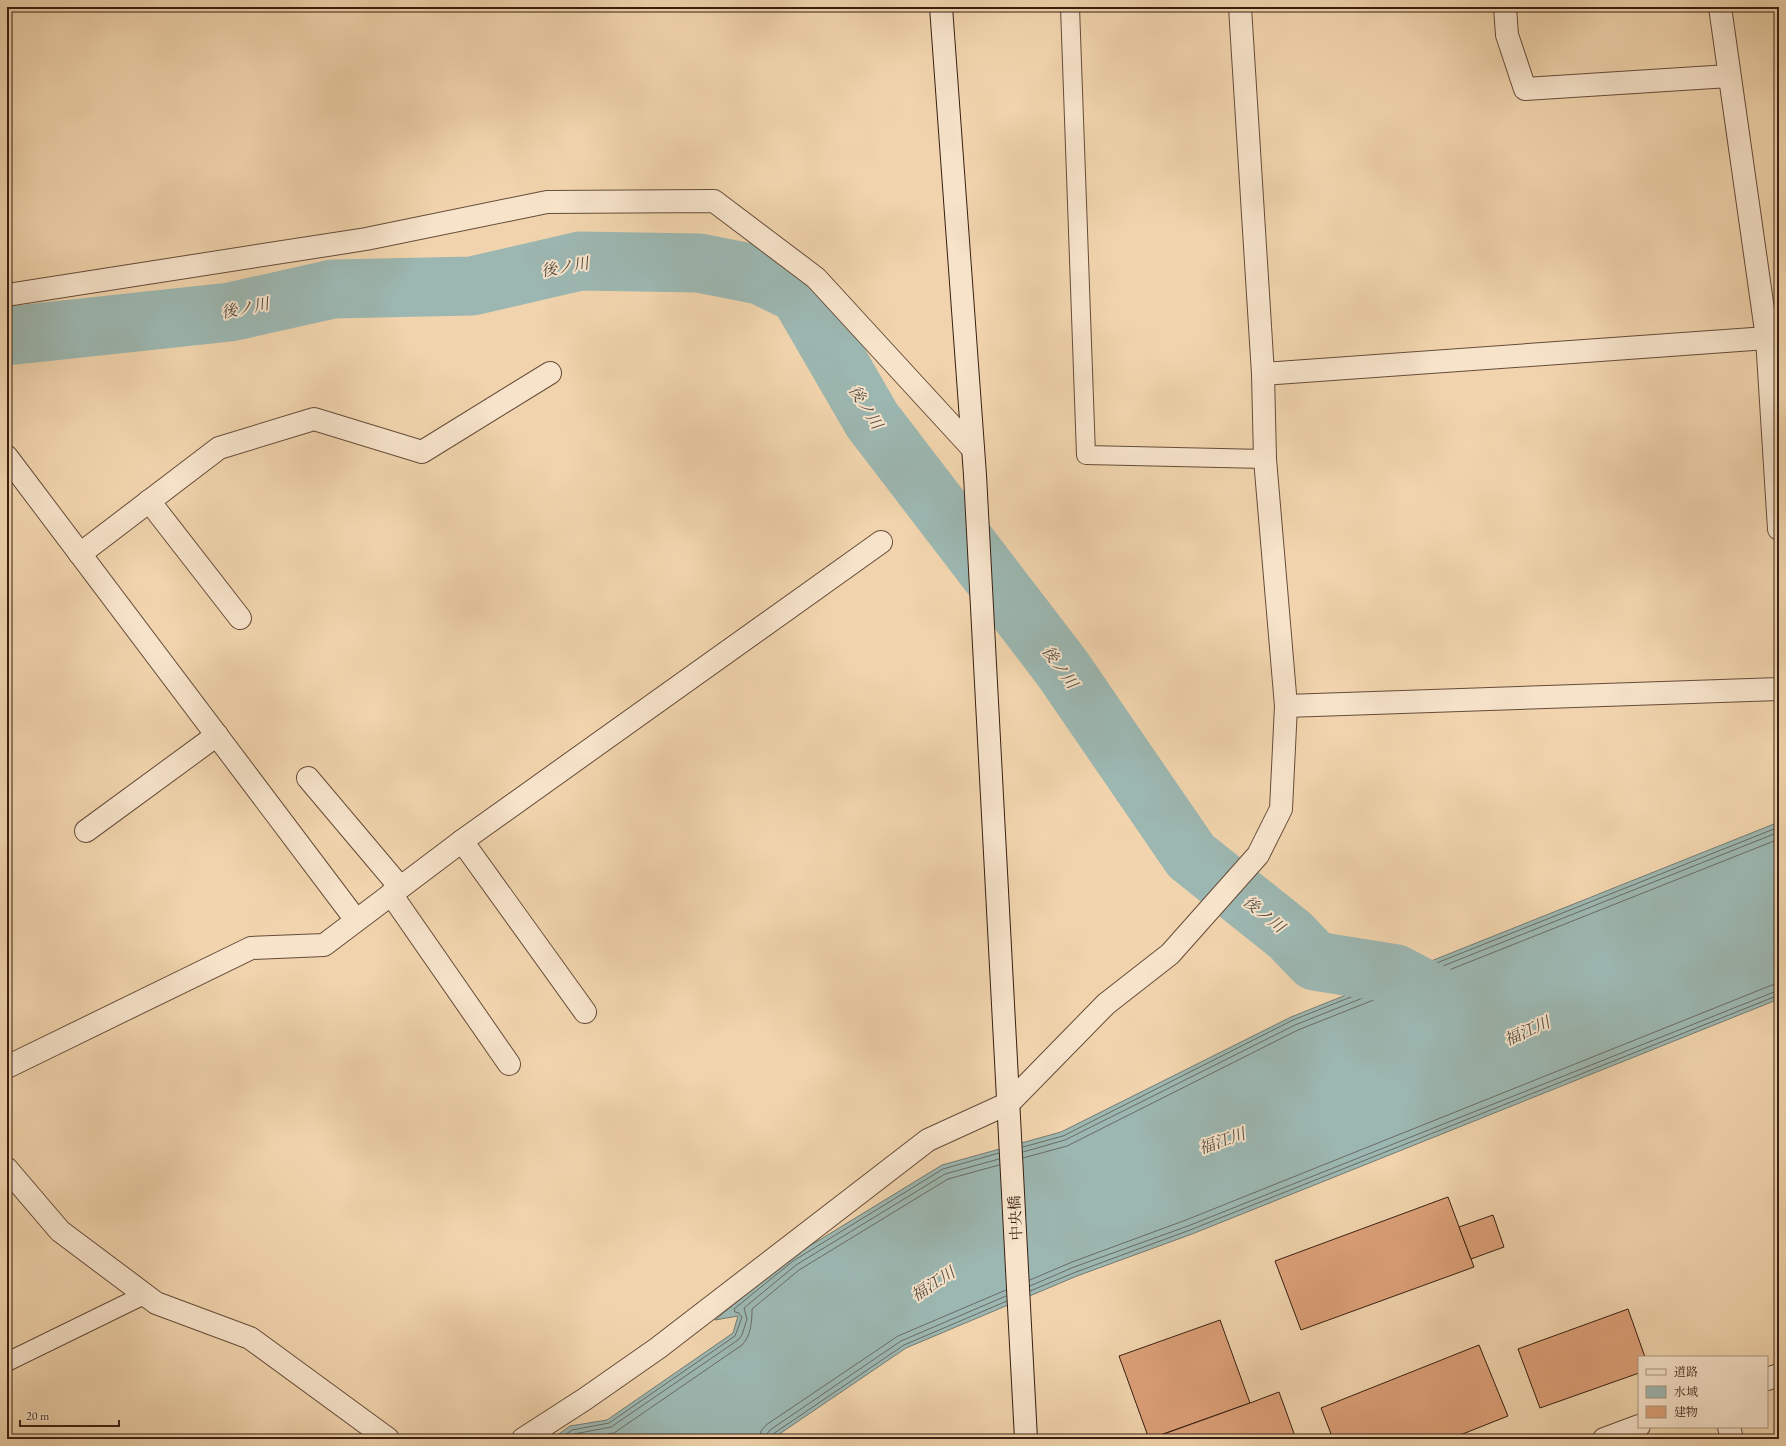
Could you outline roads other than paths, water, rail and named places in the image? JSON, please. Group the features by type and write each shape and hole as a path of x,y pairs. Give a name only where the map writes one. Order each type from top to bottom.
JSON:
{"street":[{"name":"中央橋","path":"941,7 973,449 1026,1439"},
{"path":"523,1439 658,1348 928,1140 1009,1103 1106,1004 1170,954 1258,855 1281,809 1286,706 1265,459 1263,374 1240,7"},
{"path":"1505,7 1508,35 1525,89 1730,76"},
{"path":"1720,7 1773,338 1779,528"},
{"path":"7,295 366,239 547,202 714,201 816,278 973,449"},
{"path":"1263,374 1773,338"},
{"path":"80,554 219,448 314,419 422,452 550,373"},
{"path":"7,456 356,920"},
{"path":"149,501 240,618"},
{"path":"7,1067 251,948 324,945 462,840 882,542"},
{"path":"1286,706 1779,689"},
{"path":"86,831 217,735"},
{"path":"308,778 396,891 509,1064"},
{"path":"462,840 585,1012"},
{"path":"7,1169 60,1231 156,1304 250,1338 388,1439"},
{"path":"1768,1379 1779,1375"},
{"path":"1604,1439 1638,1426"},
{"path":"1729,1428 1732,1439"}],"lane":[{"path":"1070,7 1086,455 1265,459"},
{"path":"7,1362 144,1294"}],"water":[{"name":"福江川","path":"1779,822 1779,999 1192,1234 1077,1276 906,1348 772,1439 552,1439 570,1426 607,1420 733,1333 738,1316 715,1320 790,1258 942,1165 1061,1132 1291,1017"}],"waterway":[{"name":"後ノ川","path":"7,336 230,312 333,289 472,286 580,261 699,263 760,275 799,294 872,420 1062,668 1191,856 1290,935 1315,961 1396,974 1470,1013"}]}
